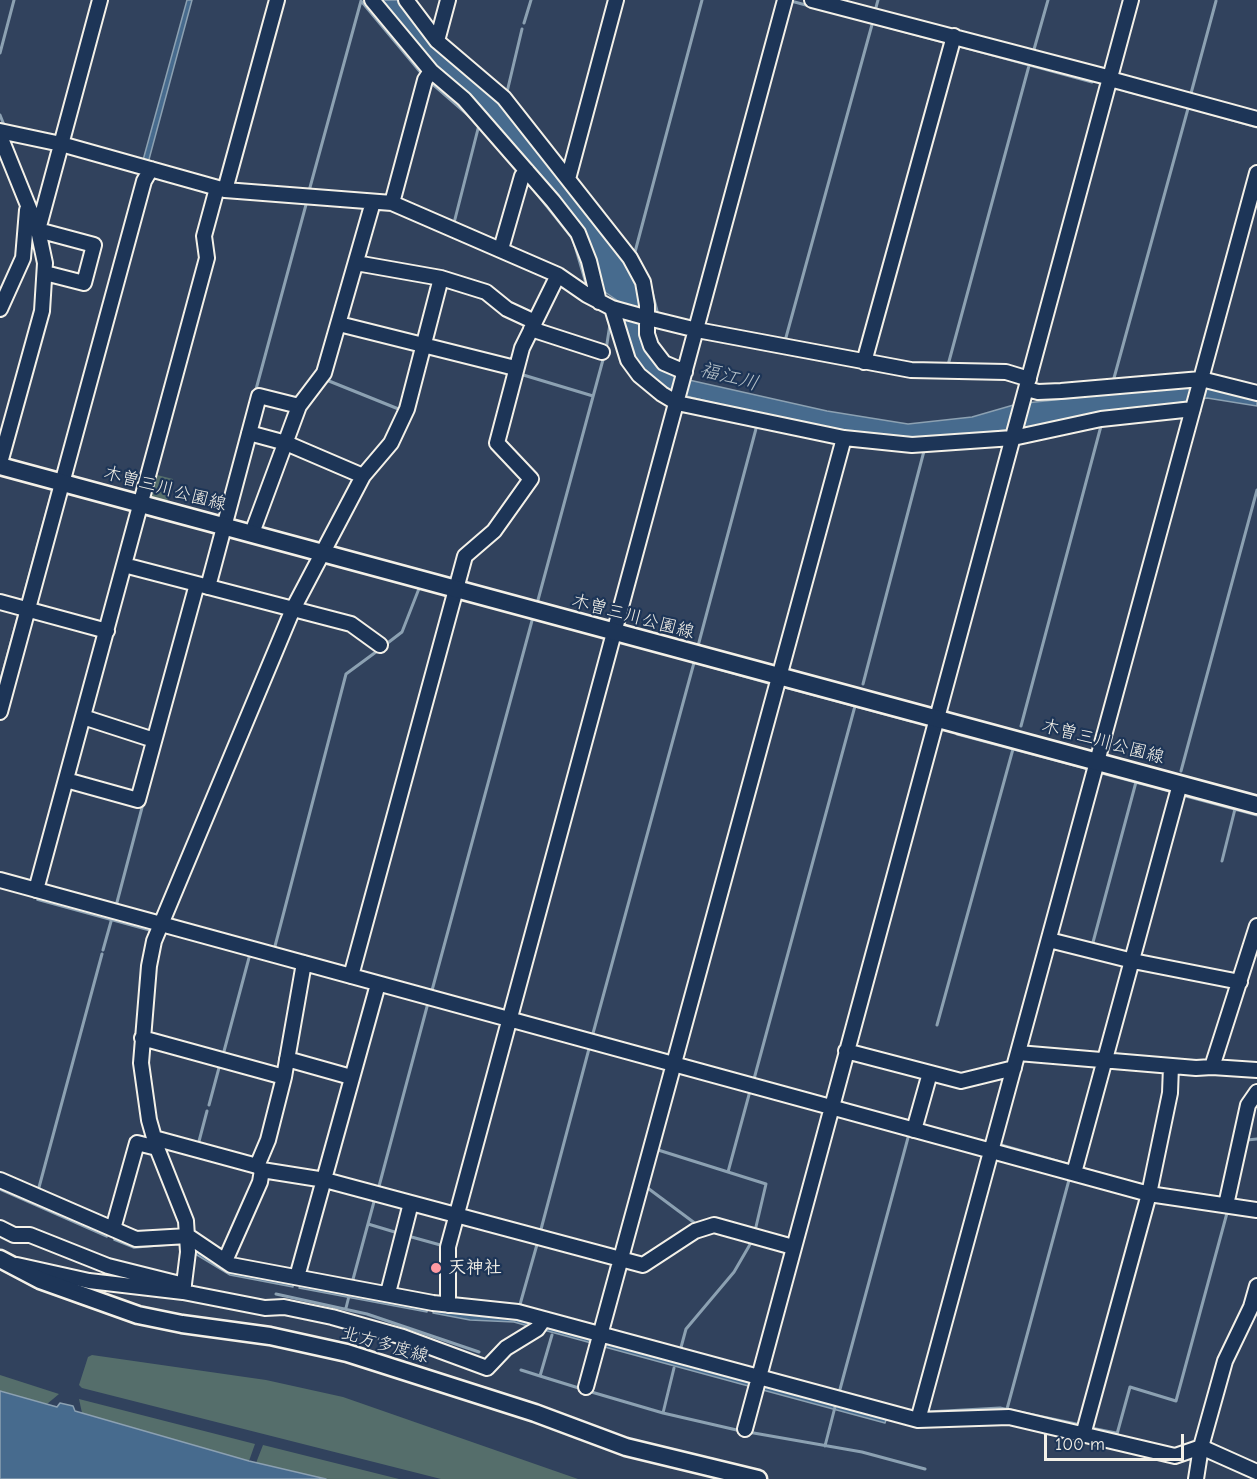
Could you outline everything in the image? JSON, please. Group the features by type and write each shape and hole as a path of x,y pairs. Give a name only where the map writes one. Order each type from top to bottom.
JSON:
{"main road":[{"name":"木曽三川公園線","path":"0,464 1257,805"},
{"name":"北方多度線","path":"4,1262 48,1284 138,1315 182,1324 270,1336 347,1353 536,1413 626,1447 758,1479"}],"street":[{"path":"38,230 100,0"},
{"path":"36,890 207,258 204,236 221,189 277,0"},
{"path":"372,0 431,71 464,99 578,234 589,261 599,302"},
{"path":"406,0 437,42 504,98 630,258 643,282 647,334 657,355 685,374"},
{"path":"437,42 448,0"},
{"path":"568,178 616,0"},
{"path":"448,1305 448,1247 456,1214 785,0"},
{"path":"812,0 954,36 1257,119"},
{"path":"745,1430 830,1107 939,717 1131,0"},
{"path":"864,362 954,36"},
{"path":"392,203 425,80 431,71"},
{"path":"0,131 61,144 221,189 392,203 558,275 599,302 614,309 697,330 864,362 923,370 1006,372 1027,389 1038,392 1201,381 1257,393"},
{"path":"0,136 4,156 38,230 45,273 42,311 0,464"},
{"path":"0,712 24,609 62,482 147,168"},
{"path":"501,249 522,176 527,171"},
{"path":"918,1420 1257,173"},
{"path":"252,534 300,406 324,373 373,202"},
{"path":"0,309 23,258 27,208"},
{"path":"38,230 94,245 84,283 45,273"},
{"path":"356,263 441,278 486,292 533,326 602,352"},
{"path":"351,976 465,556 494,531 531,479 497,443 515,368 558,275"},
{"path":"183,1289 188,1236 186,1221 156,1143 141,1064 149,966 161,925 293,609 363,476 392,443 407,409 441,278"},
{"path":"614,309 628,360 651,386 678,401 844,438 912,445 1014,436 1101,419 1193,407"},
{"path":"339,324 515,368"},
{"path":"66,780 138,800 154,740 203,585 225,526 259,396 300,406"},
{"path":"249,433 286,443 363,476"},
{"path":"586,1388 844,438"},
{"path":"124,565 351,624 380,645"},
{"path":"0,602 106,631"},
{"path":"83,717 154,740"},
{"path":"1074,1173 1180,784"},
{"path":"0,880 1149,1194 1257,1210"},
{"path":"1212,1066 1257,926"},
{"path":"1049,940 1133,961 1240,982"},
{"path":"225,1261 260,1182 260,1168 284,1077 303,963"},
{"path":"297,1277 378,984"},
{"path":"142,1038 284,1077"},
{"path":"846,1051 961,1081 1014,1068"},
{"path":"1018,1053 1171,1066 1212,1066 1257,1070"},
{"path":"287,1059 351,1077"},
{"path":"1085,1429 1149,1194 1170,1093 1171,1066"},
{"path":"914,1130 930,1073"},
{"path":"1226,1205 1248,1105 1257,1092"},
{"path":"113,1229 137,1143 156,1143 260,1168 325,1180 643,1265 695,1231 714,1225 793,1246"},
{"path":"0,1180 136,1239 188,1236 231,1265 448,1305 518,1312 918,1420 1009,1417 1085,1429 1175,1456 1201,1447 1257,1472"},
{"path":"388,1293 411,1203"},
{"path":"0,1228 14,1235 30,1236 108,1266 183,1289 265,1308 284,1307 332,1317 403,1337 487,1368 506,1348 537,1329 544,1319"},
{"path":"4,1262 89,1281 183,1289"},
{"path":"1196,1479 1201,1447 1225,1361 1251,1307 1257,1286"}],"green space":[{"path":"153,474 173,479 167,502 147,497"},
{"path":"92,1355 266,1380 343,1397 578,1479 441,1479 82,1388 79,1385 88,1357"},
{"path":"0,1375 59,1394 47,1404 0,1391"},
{"path":"79,1399 255,1444 249,1461 82,1413"},
{"path":"263,1445 399,1479 326,1479 256,1463"}],"water":[{"path":"187,0 192,0 148,163 64,466 59,466"},
{"path":"378,0 397,0 439,51 499,99 630,264 641,297 639,313 641,334 689,380 827,411 908,424 972,417 1017,404 1192,385 1212,386 1257,397 1257,406 1207,398 1030,427 905,442 799,424 674,393 654,382 630,354 622,308 618,301 602,290 562,204 482,108 433,66"},
{"path":"52,490 57,491 0,700 0,680"},
{"path":"39,895 153,926 154,932 37,900"},
{"path":"0,1186 107,1233 107,1237 0,1190"},
{"path":"115,1236 181,1241 181,1244 134,1248 114,1240"},
{"path":"199,1249 293,1280 293,1287 230,1275 192,1252"},
{"path":"302,1282 428,1305 427,1312 299,1288"},
{"path":"435,1307 514,1315 537,1321 535,1328 514,1322 470,1320 433,1313"},
{"path":"545,1324 596,1338 595,1344 540,1329"},
{"path":"605,1340 753,1381 752,1387 601,1346"},
{"path":"762,1383 887,1417 885,1423 759,1389"},
{"path":"0,1391 57,1407 60,1403 73,1406 75,1411 249,1461 326,1479 0,1479"}],"waterway":[{"path":"0,53 14,0"},
{"path":"524,23 531,0"},
{"path":"641,264 635,252 702,0"},
{"path":"875,11 878,0"},
{"path":"1033,53 1048,0"},
{"path":"309,191 361,1"},
{"path":"791,1 947,43"},
{"path":"1190,97 1216,1"},
{"path":"362,2 422,74"},
{"path":"785,341 873,21"},
{"path":"507,92 522,29"},
{"path":"956,45 1092,82"},
{"path":"948,365 1030,62"},
{"path":"428,80 475,121"},
{"path":"1126,91 1166,101"},
{"path":"1114,378 1189,105"},
{"path":"1201,111 1257,127"},
{"path":"0,115 4,125"},
{"path":"454,223 479,125"},
{"path":"526,180 573,239 588,290"},
{"path":"255,393 307,201"},
{"path":"650,284 657,311"},
{"path":"606,350 610,324"},
{"path":"538,600 604,356"},
{"path":"520,374 593,396"},
{"path":"324,379 401,410"},
{"path":"698,646 757,425"},
{"path":"1021,726 1101,426"},
{"path":"863,684 924,451"},
{"path":"1181,771 1257,490"},
{"path":"385,645 402,632 420,586"},
{"path":"431,994 533,617"},
{"path":"274,950 346,674 380,649"},
{"path":"592,1037 695,659"},
{"path":"701,664 772,684"},
{"path":"781,686 911,721"},
{"path":"754,1079 855,706"},
{"path":"957,734 1089,769"},
{"path":"937,1025 1013,749"},
{"path":"1098,772 1173,792"},
{"path":"1092,946 1136,782"},
{"path":"1182,795 1257,815"},
{"path":"116,906 144,800"},
{"path":"1222,861 1235,809"},
{"path":"103,950 112,918"},
{"path":"38,1191 102,954"},
{"path":"223,1055 250,954"},
{"path":"378,1190 428,1003"},
{"path":"540,1233 590,1045"},
{"path":"209,1105 220,1064"},
{"path":"750,1091 728,1172 766,1184 755,1231"},
{"path":"198,1145 207,1111"},
{"path":"839,1393 909,1134"},
{"path":"1246,1143 1247,1140 1257,1139"},
{"path":"1001,1145 1071,1165"},
{"path":"655,1149 728,1172"},
{"path":"1081,1168 1146,1186"},
{"path":"1007,1409 1069,1180"},
{"path":"645,1186 696,1224"},
{"path":"1155,1188 1223,1198"},
{"path":"352,1283 375,1198"},
{"path":"241,1208 245,1199"},
{"path":"1117,1434 1130,1387 1176,1401 1227,1213"},
{"path":"368,1224 398,1233"},
{"path":"408,1236 444,1246"},
{"path":"519,1308 538,1241"},
{"path":"680,1351 686,1329 734,1272 752,1241"},
{"path":"276,1294 367,1314 479,1352"},
{"path":"346,1308 349,1296"},
{"path":"521,1370 540,1376 552,1335"},
{"path":"663,1413 674,1368"},
{"path":"540,1376 582,1389"},
{"path":"588,1391 663,1413 741,1431"},
{"path":"825,1446 835,1407"},
{"path":"927,1412 1000,1408 1081,1425"},
{"path":"1091,1428 1116,1433"},
{"path":"748,1432 862,1452 925,1469"}],"place":[{"name":"天神社","path":"436,1268"}],"water label":[{"name":"福江川","path":"729,377"}]}
